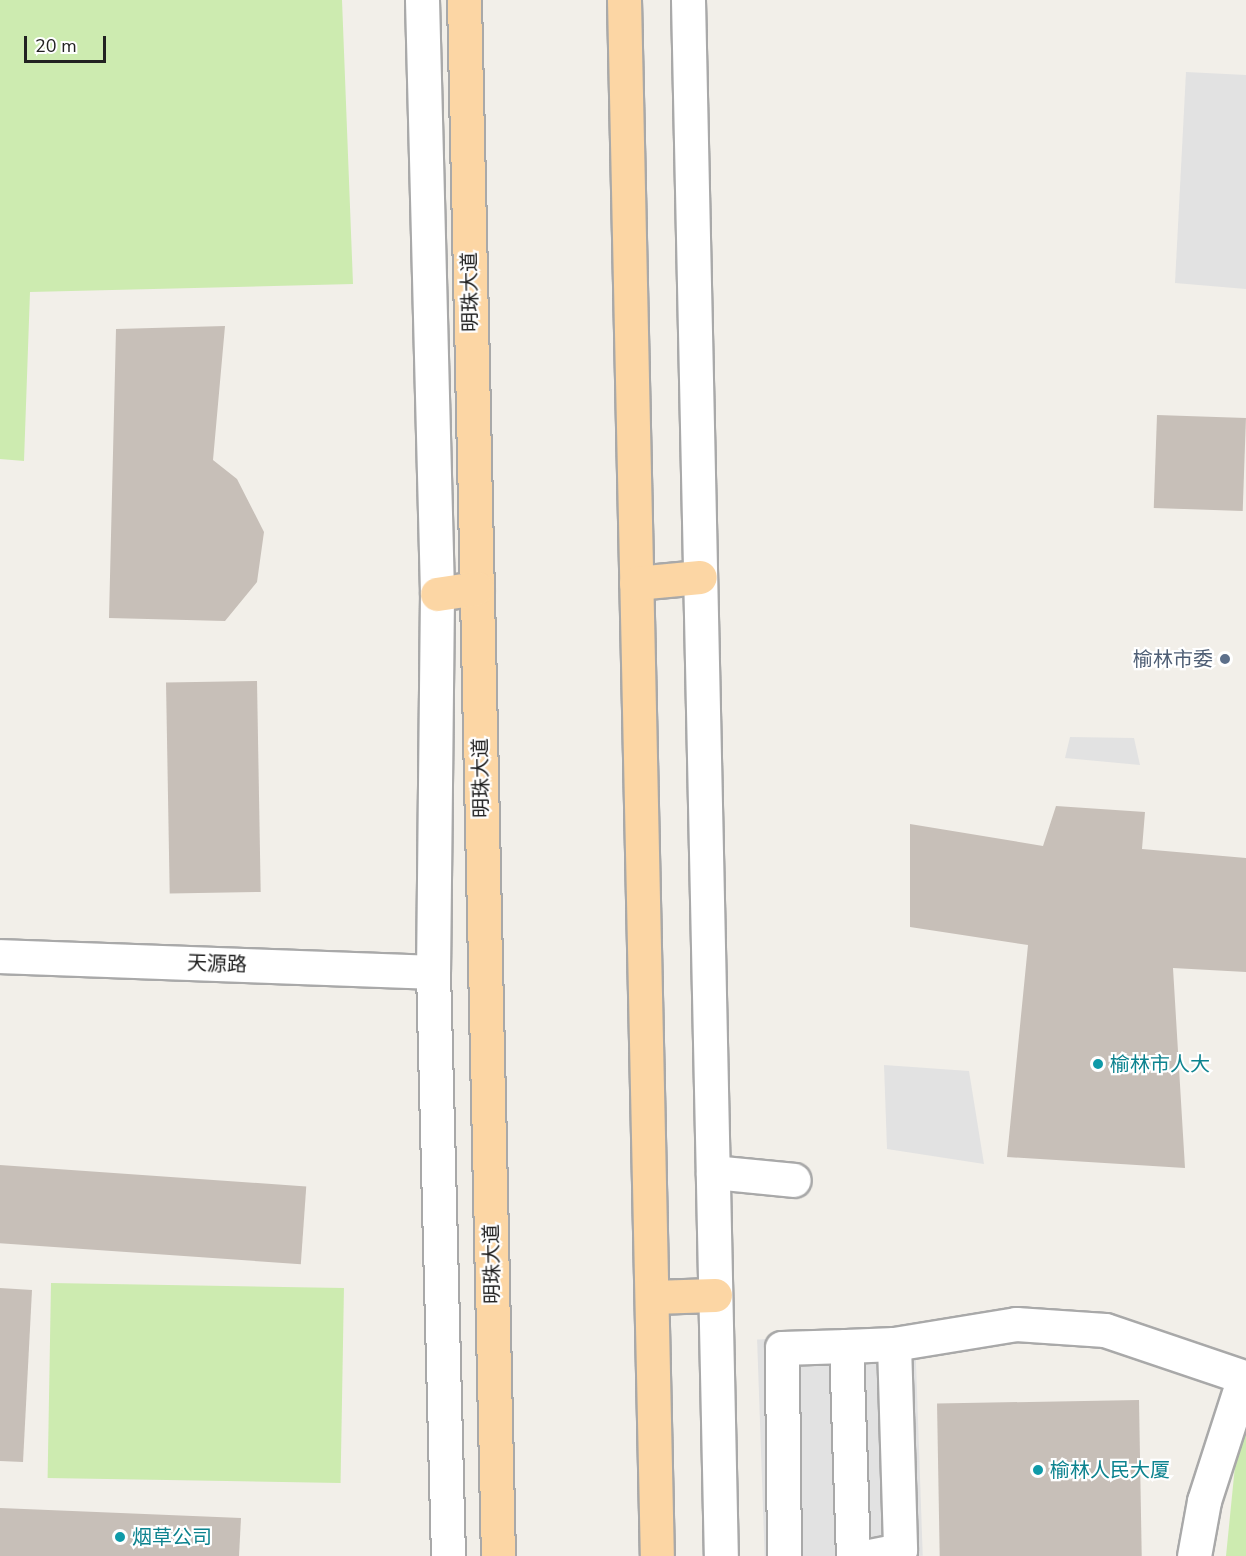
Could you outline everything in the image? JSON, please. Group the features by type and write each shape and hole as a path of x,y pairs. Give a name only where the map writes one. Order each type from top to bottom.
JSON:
{"main road":[{"name":"明珠大道","path":"464,0 498,1556"},
{"path":"624,0 657,1556"},
{"path":"636,583 700,577"},
{"path":"437,594 477,588"},
{"path":"652,1297 715,1295"}],"street":[{"path":"422,0 437,594 434,972 448,1556"},
{"path":"688,0 721,1556"},
{"name":"天源路","path":"0,956 434,972"},
{"path":"713,1172 794,1180"},
{"path":"784,1556 782,1348 894,1344 1016,1324 1105,1330 1245,1377 1204,1501 1194,1556"},
{"path":"870,1556 900,1550 894,1344"},
{"path":"846,1346 853,1556"}],"green space":[{"path":"0,0 342,0 353,284 30,292 24,461 0,459"},
{"path":"51,1283 344,1288 341,1483 48,1478"},
{"path":"1246,1421 1246,1556 1226,1556 1236,1456"}],"shaded area":[{"path":"1186,72 1246,75 1246,289 1175,283"},
{"path":"1070,737 1134,738 1140,765 1065,758"},
{"path":"884,1065 969,1071 984,1164 887,1149"},
{"path":"915,1334 923,1556 765,1556 757,1340"}],"building":[{"path":"225,326 213,460 237,479 264,532 257,582 225,621 109,618 116,329"},
{"path":"1157,415 1246,418 1243,511 1154,508"},
{"path":"257,681 261,892 170,894 166,683"},
{"name":"榆林市人大","path":"1056,806 1145,812 1142,849 1246,858 1246,972 1173,968 1185,1168 1007,1157 1028,945 910,927 910,824 1043,846"},
{"path":"0,1165 306,1186 301,1264 0,1243"},
{"path":"0,1288 32,1290 23,1462 0,1461"},
{"name":"榆林人民大厦","path":"1139,1400 1142,1556 940,1556 937,1404"},
{"name":"烟草公司","path":"0,1508 241,1518 239,1556 0,1556"}],"place":[{"name":"榆林市委","path":"1225,659"},
{"name":"榆林市人大","path":"1098,1064"},
{"name":"榆林人民大厦","path":"1038,1470"},
{"name":"烟草公司","path":"120,1537"}]}
